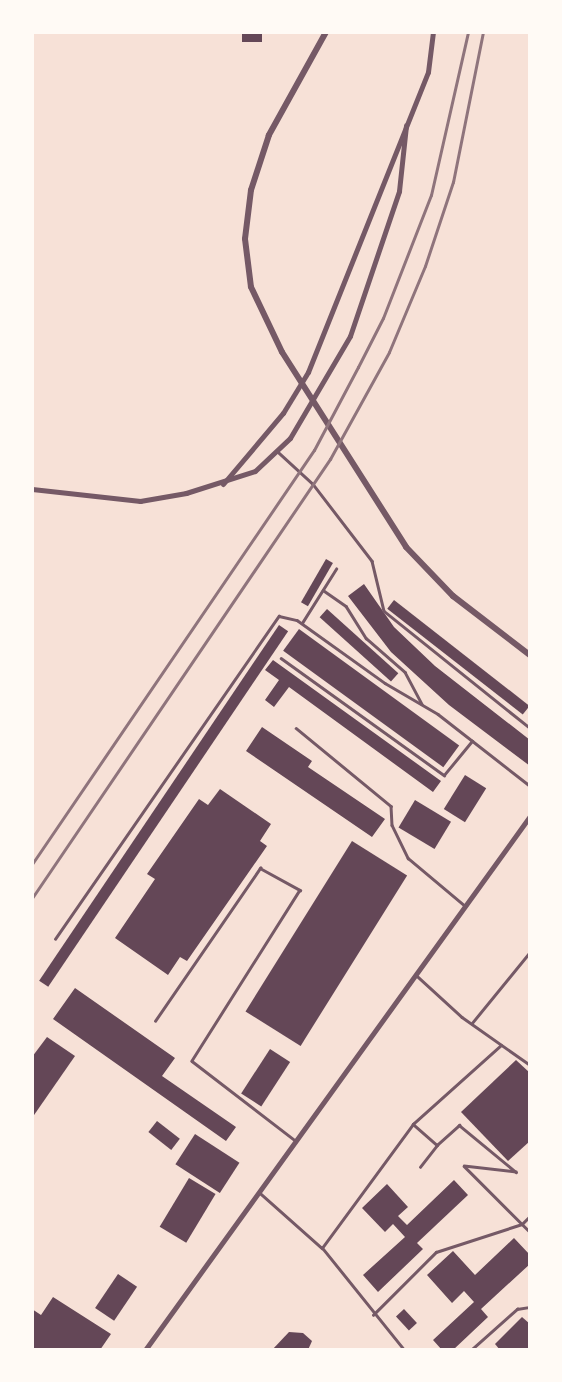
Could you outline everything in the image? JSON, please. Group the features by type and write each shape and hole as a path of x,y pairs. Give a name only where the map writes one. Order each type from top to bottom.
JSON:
{"street":[{"path":"326,32 269,135 251,190 245,239 251,287 282,352 371,489 406,547 446,589 530,655"},
{"path":"223,485 283,413 308,372 428,72 433,32"},
{"path":"32,489 140,501 223,485 256,471 277,451 314,403 350,336 399,191 406,126"},
{"path":"145,1350 297,1142 464,905 530,816"}],"lane":[{"path":"277,451 346,523 372,561 384,611 530,728"},
{"path":"302,623 336,569"},
{"path":"323,590 346,606 366,638 405,672 422,705"},
{"path":"55,938 279,616 302,623 422,705 530,786"},
{"path":"282,658 444,774 472,741"},
{"path":"296,728 391,806 392,825 408,858 464,905"},
{"path":"155,1021 260,868 300,890 192,1061 297,1142"},
{"path":"472,1024 530,952"},
{"path":"415,974 472,1024 530,1065"},
{"path":"322,1248 413,1124 500,1044"},
{"path":"413,1124 437,1145"},
{"path":"420,1167 437,1145 459,1125 516,1172 464,1166 530,1232"},
{"path":"260,1192 322,1248 373,1315 404,1350"},
{"path":"373,1315 436,1252 522,1224 530,1216"},
{"path":"471,1350 517,1309 530,1307"}],"building":[{"path":"242,32 262,32 262,42 242,42"},
{"path":"326,559 333,563 308,606 301,602"},
{"path":"364,584 394,627 435,666 530,740 530,766 449,705 391,652 348,596"},
{"path":"394,600 530,706 523,715 387,609"},
{"path":"327,609 398,673 391,681 320,617"},
{"path":"279,625 288,631 48,987 39,981"},
{"path":"299,629 459,745 443,767 283,651"},
{"path":"273,660 441,781 433,792 289,687 274,707 265,700 279,680 265,670"},
{"path":"262,727 312,761 308,767 385,819 372,837 246,751"},
{"path":"465,775 486,788 465,822 444,809"},
{"path":"220,789 271,824 260,841 267,846 187,961 180,957 168,975 115,938 155,879 147,874 199,799 208,805"},
{"path":"415,800 451,822 435,849 399,827"},
{"path":"352,841 407,875 301,1046 245,1011"},
{"path":"75,988 175,1058 162,1076 236,1127 226,1141 53,1019"},
{"path":"47,1037 75,1056 32,1118 32,1057"},
{"path":"270,1049 290,1062 261,1107 241,1093"},
{"path":"516,1060 530,1073 530,1141 508,1161 461,1112"},
{"path":"157,1121 180,1139 171,1150 148,1132"},
{"path":"195,1134 239,1163 220,1193 175,1164"},
{"path":"189,1178 216,1194 186,1243 160,1227"},
{"path":"454,1180 468,1195 417,1243 423,1249 378,1292 363,1275 405,1237 393,1224 385,1232 362,1208 387,1184 408,1207 398,1216 407,1225"},
{"path":"514,1238 530,1255 530,1264 481,1309 488,1317 453,1350 442,1350 433,1340 474,1302 464,1291 452,1303 427,1275 453,1251 475,1275"},
{"path":"118,1274 137,1287 114,1321 95,1308"},
{"path":"53,1297 111,1334 100,1350 32,1350 32,1309 41,1315"},
{"path":"404,1309 417,1323 409,1330 396,1317"},
{"path":"522,1317 530,1324 530,1350 500,1350 495,1344"},
{"path":"289,1332 303,1333 312,1341 308,1350 272,1350"}],"railway":[{"path":"32,864 314,450 358,367 383,318 431,195 468,32"},
{"path":"32,898 330,459 389,352 425,266 453,182 483,32"}]}
